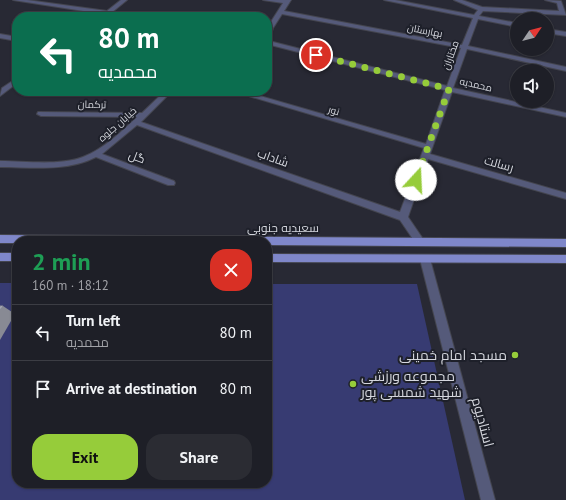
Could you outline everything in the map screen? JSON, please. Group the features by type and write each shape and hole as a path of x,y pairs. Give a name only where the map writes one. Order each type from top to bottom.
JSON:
{"main road":[{"name":"سعیدیه جنوبی","path":"0,239 12,239"},
{"name":"سعیدیه جنوبی","path":"272,241 566,243"},
{"path":"0,257 12,257"},
{"path":"272,258 566,260"}],"street":[{"path":"16,0 101,12"},
{"path":"109,12 124,0"},
{"path":"266,0 287,1 272,25"},
{"path":"387,0 510,24"},
{"path":"457,0 482,9 564,12 559,2 548,0"},
{"name":"مختاران","path":"403,217 464,47 476,17 482,9"},
{"name":"بهارستان","path":"280,12 464,47 566,69"},
{"path":"554,32 566,34"},
{"path":"0,36 12,38"},
{"name":"محمدیه","path":"272,42 449,89 566,114"},
{"path":"1,90 12,83"},
{"path":"1,90 12,87"},
{"name":"خیابان جلوه","path":"0,164 69,163 85,159 106,148 163,96"},
{"name":"نور","path":"251,96 427,151"},
{"name":"ترکمان","path":"41,114 142,115"},
{"name":"شاداب","path":"135,122 403,217"},
{"name":"رسالت","path":"427,151 566,196"},
{"name":"گل","path":"95,154 171,183"},
{"path":"403,217 420,242"},
{"name":"استادیوم","path":"425,259 488,500"}],"shaded area":[{"name":"مجموعه ورزشی شهید شمسی پور","path":"0,283 12,283 12,488 272,488 272,284 417,284 465,500 0,500"}],"place":[{"name":"مسجد امام خمینی","path":"515,355"},
{"name":"مجموعه ورزشی شهید شمسی پور","path":"353,384"}],"route":[{"path":"316,55 449,89 416,180"}]}
